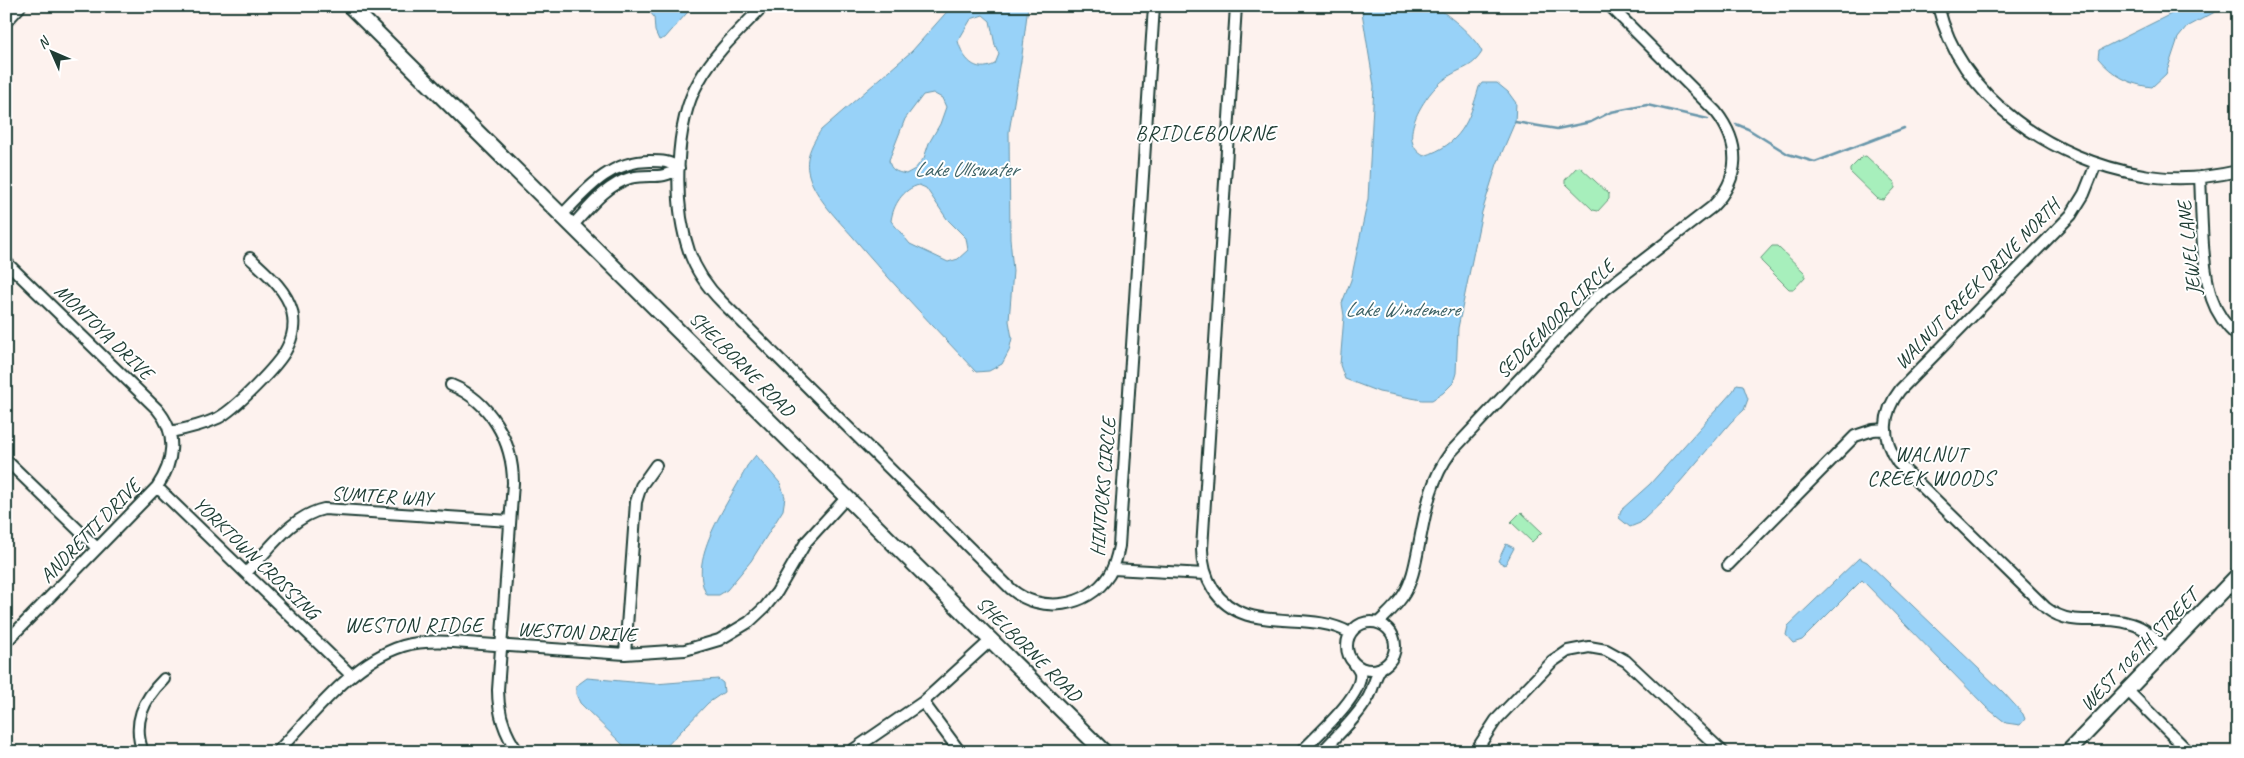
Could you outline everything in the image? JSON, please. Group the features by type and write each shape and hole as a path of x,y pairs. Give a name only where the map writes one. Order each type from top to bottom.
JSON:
{"street":[{"path":"6,19 18,6"},
{"name":"SHELBORNE ROAD","path":"350,6 1104,752"},
{"name":"HINTOCKS CIRCLE","path":"764,6 712,61 698,82 688,104 683,123 679,168 681,214 686,240 698,270 711,290 1011,589 1020,597 1032,602 1053,605 1066,603 1088,595 1103,583 1113,569 1119,546 1154,6"},
{"path":"1236,6 1202,549 1205,574 1218,596 1232,608 1243,614 1260,618 1295,619 1331,624 1350,633"},
{"name":"SEDGEMOOR CIRCLE","path":"1378,623 1400,600 1407,588 1414,568 1430,492 1441,466 1451,452 1598,295 1712,207 1730,183 1734,165 1734,151 1732,138 1725,123 1610,6"},
{"path":"1938,6 1945,30 1957,56 1972,78 1989,96 2040,137 2071,154 2096,164 2144,176 2169,178 2200,177 2238,171"},
{"path":"562,214 594,181 612,169 643,161 668,161 679,168 669,175 631,178 620,182 603,194 573,225"},
{"name":"WALNUT CREEK DRIVE NORTH","path":"1885,429 1888,412 1900,390 2071,215 2084,194 2096,164"},
{"name":"JEWEL LANE","path":"2200,177 2210,293 2219,314 2238,337"},
{"path":"170,432 209,422 224,414 279,361 286,351 293,327 290,305 275,282 250,258"},
{"name":"MONTOYA DRIVE","path":"6,262 152,404 163,416 170,432"},
{"path":"451,385 465,391 478,400 489,412 502,432 513,474 498,690 500,713 506,732 518,752"},
{"path":"1728,565 1849,442 1863,432 1885,429 1888,444 1898,463 2046,608 2054,614 2069,620 2121,621 2131,623 2150,633 2166,649"},
{"name":"ANDRETTI DRIVE","path":"6,642 157,487 170,461 172,440 170,432"},
{"path":"6,460 97,548"},
{"path":"624,654 636,502 640,486 656,465"},
{"name":"YORKTOWN CROSSING","path":"157,487 351,675"},
{"name":"WESTON DRIVE","path":"277,752 351,675 383,654 404,646 441,641 624,654 685,650 719,640 736,632 765,608 777,592 806,542 847,497"},
{"name":"SUMTER WAY","path":"246,573 298,520 312,512 324,509 510,521"},
{"path":"1113,569 1205,574"},
{"name":"WEST 106TH STREET","path":"2068,752 2238,575"},
{"path":"1301,752 1352,696 1360,679 1360,673 1348,651 1350,633 1359,624 1365,622 1378,623 1392,634 1395,646 1391,658 1377,672 1369,697 1363,706 1322,752"},
{"path":"850,752 923,702 991,640"},
{"path":"1475,752 1496,720 1552,662 1568,651 1589,647 1598,648 1621,657 1723,752"},
{"path":"1354,662 1364,668 1382,667"},
{"path":"143,752 139,736 139,719 150,695 164,680"},
{"path":"2127,690 2189,752"},
{"path":"923,702 960,752"}],"green space":[{"path":"1866,156 1895,183 1895,188 1884,200 1878,199 1850,172 1850,169 1862,157"},
{"path":"1580,167 1609,194 1609,199 1598,211 1593,210 1565,183 1565,180 1576,168"},
{"path":"1772,246 1777,246 1805,273 1805,277 1794,289 1789,289 1761,261 1761,258"},
{"path":"1521,512 1542,532 1532,542 1511,522"}],"water":[{"name":"Lake Windemere","path":"1424,5 1437,8 1460,25 1482,52 1474,62 1450,75 1437,85 1422,105 1412,128 1412,139 1416,149 1424,156 1447,145 1462,130 1482,83 1497,83 1508,92 1516,103 1515,122 1497,164 1482,212 1458,328 1456,373 1453,383 1432,400 1379,392 1345,379 1340,365 1344,316 1342,303 1351,280 1368,199 1374,86 1361,6"},
{"path":"645,6 693,6 665,38 659,40 655,31 654,17"},
{"name":"Lake Ullswater","path":"952,6 1028,6 1009,132 1010,238 1013,271 1009,321 1012,338 1009,351 1002,364 989,371 976,372 913,305 828,208 816,192 809,175 808,157 821,130 912,51","holes":["983,15 990,21 999,54 995,64 988,67 976,66 971,63 963,54 958,41 971,19","933,93 942,98 946,107 924,158 915,169 906,174 894,170 889,160 905,119 923,95","919,185 926,188 947,219 966,238 968,250 958,259 948,262 910,244 891,221 894,209 900,198 913,187"]},
{"path":"2187,6 2226,6 2187,27 2178,38 2166,74 2152,87 2136,84 2122,78 2098,58 2099,50"},
{"path":"1737,384 1743,385 1748,399 1744,410 1731,422 1668,496 1640,523 1630,527 1619,518 1621,510 1650,484 1733,391"},
{"path":"756,455 780,483 785,497 783,510 751,561 727,590 719,595 707,595 702,580 702,564 706,547 713,529 747,466"},
{"path":"1506,544 1514,548 1505,565 1498,561"},
{"path":"1859,558 1867,562 2003,692 2023,714 2025,719 2020,725 2006,723 1987,708 1862,580 1802,640 1793,643 1786,635 1788,626"},
{"path":"587,678 655,684 718,679 723,683 724,692 708,703 661,752 632,752 580,703 576,694 576,686"}],"waterway":[{"path":"1515,122 1557,129 1591,122 1611,112 1647,105 1708,119"},
{"path":"1736,124 1748,129 1788,154 1815,162 1904,128"}],"district":[{"name":"BRIDLEBOURNE","path":"1206,133"},
{"name":"WALNUT CREEK WOODS","path":"1931,466"},
{"name":"WESTON RIDGE","path":"414,625"}]}
